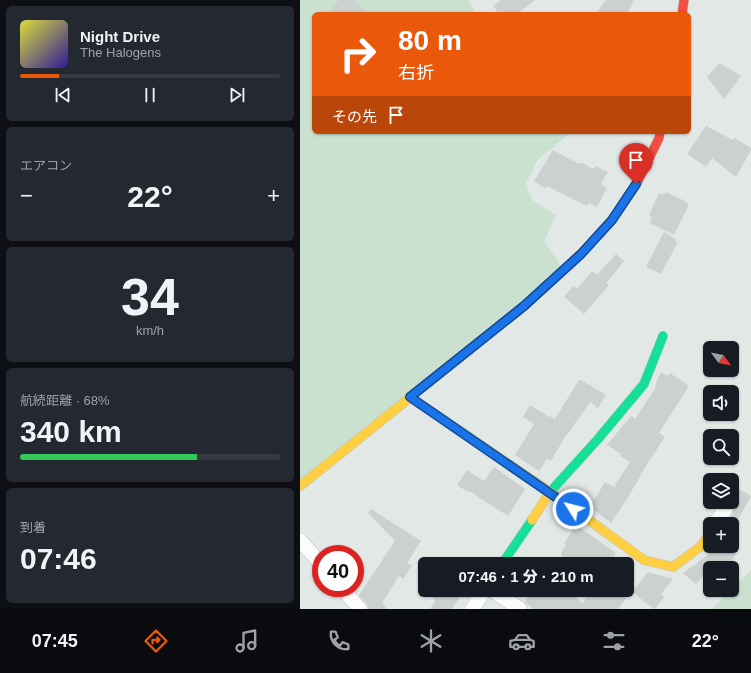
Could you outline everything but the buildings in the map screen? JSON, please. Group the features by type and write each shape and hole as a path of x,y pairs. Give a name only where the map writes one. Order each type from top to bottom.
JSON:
{"street":[{"path":"682,12 684,0"},
{"path":"300,486 524,306 581,254 612,220 636,184 660,134"},
{"path":"507,557 550,492 598,439 644,384 663,336"},
{"path":"410,397 550,492 644,560 673,567 703,543"},
{"path":"300,540 312,554"},
{"path":"350,597 360,609"},
{"path":"472,609 480,597"},
{"path":"502,597 520,609"}],"green space":[{"path":"300,0 468,0 476,12 312,12 312,134 569,134 538,159 526,183 532,200 556,215 544,241 564,270 300,486"},
{"path":"751,570 751,609 712,609 724,597 739,597 739,582"}],"traffic: fast":[{"path":"553,494 550,492 598,439 644,384 663,336"},
{"path":"507,557 532,520"}],"traffic: slow":[{"path":"300,486 514,314"},
{"path":"410,397 550,492 532,520"},
{"path":"553,494 644,560 673,567 703,543"}],"traffic: jam":[{"path":"682,12 684,0"},
{"path":"514,314 581,254 612,220 636,185 660,134"}],"route":[{"path":"573,509 410,397 524,306 581,254 612,220 636,184"}]}
